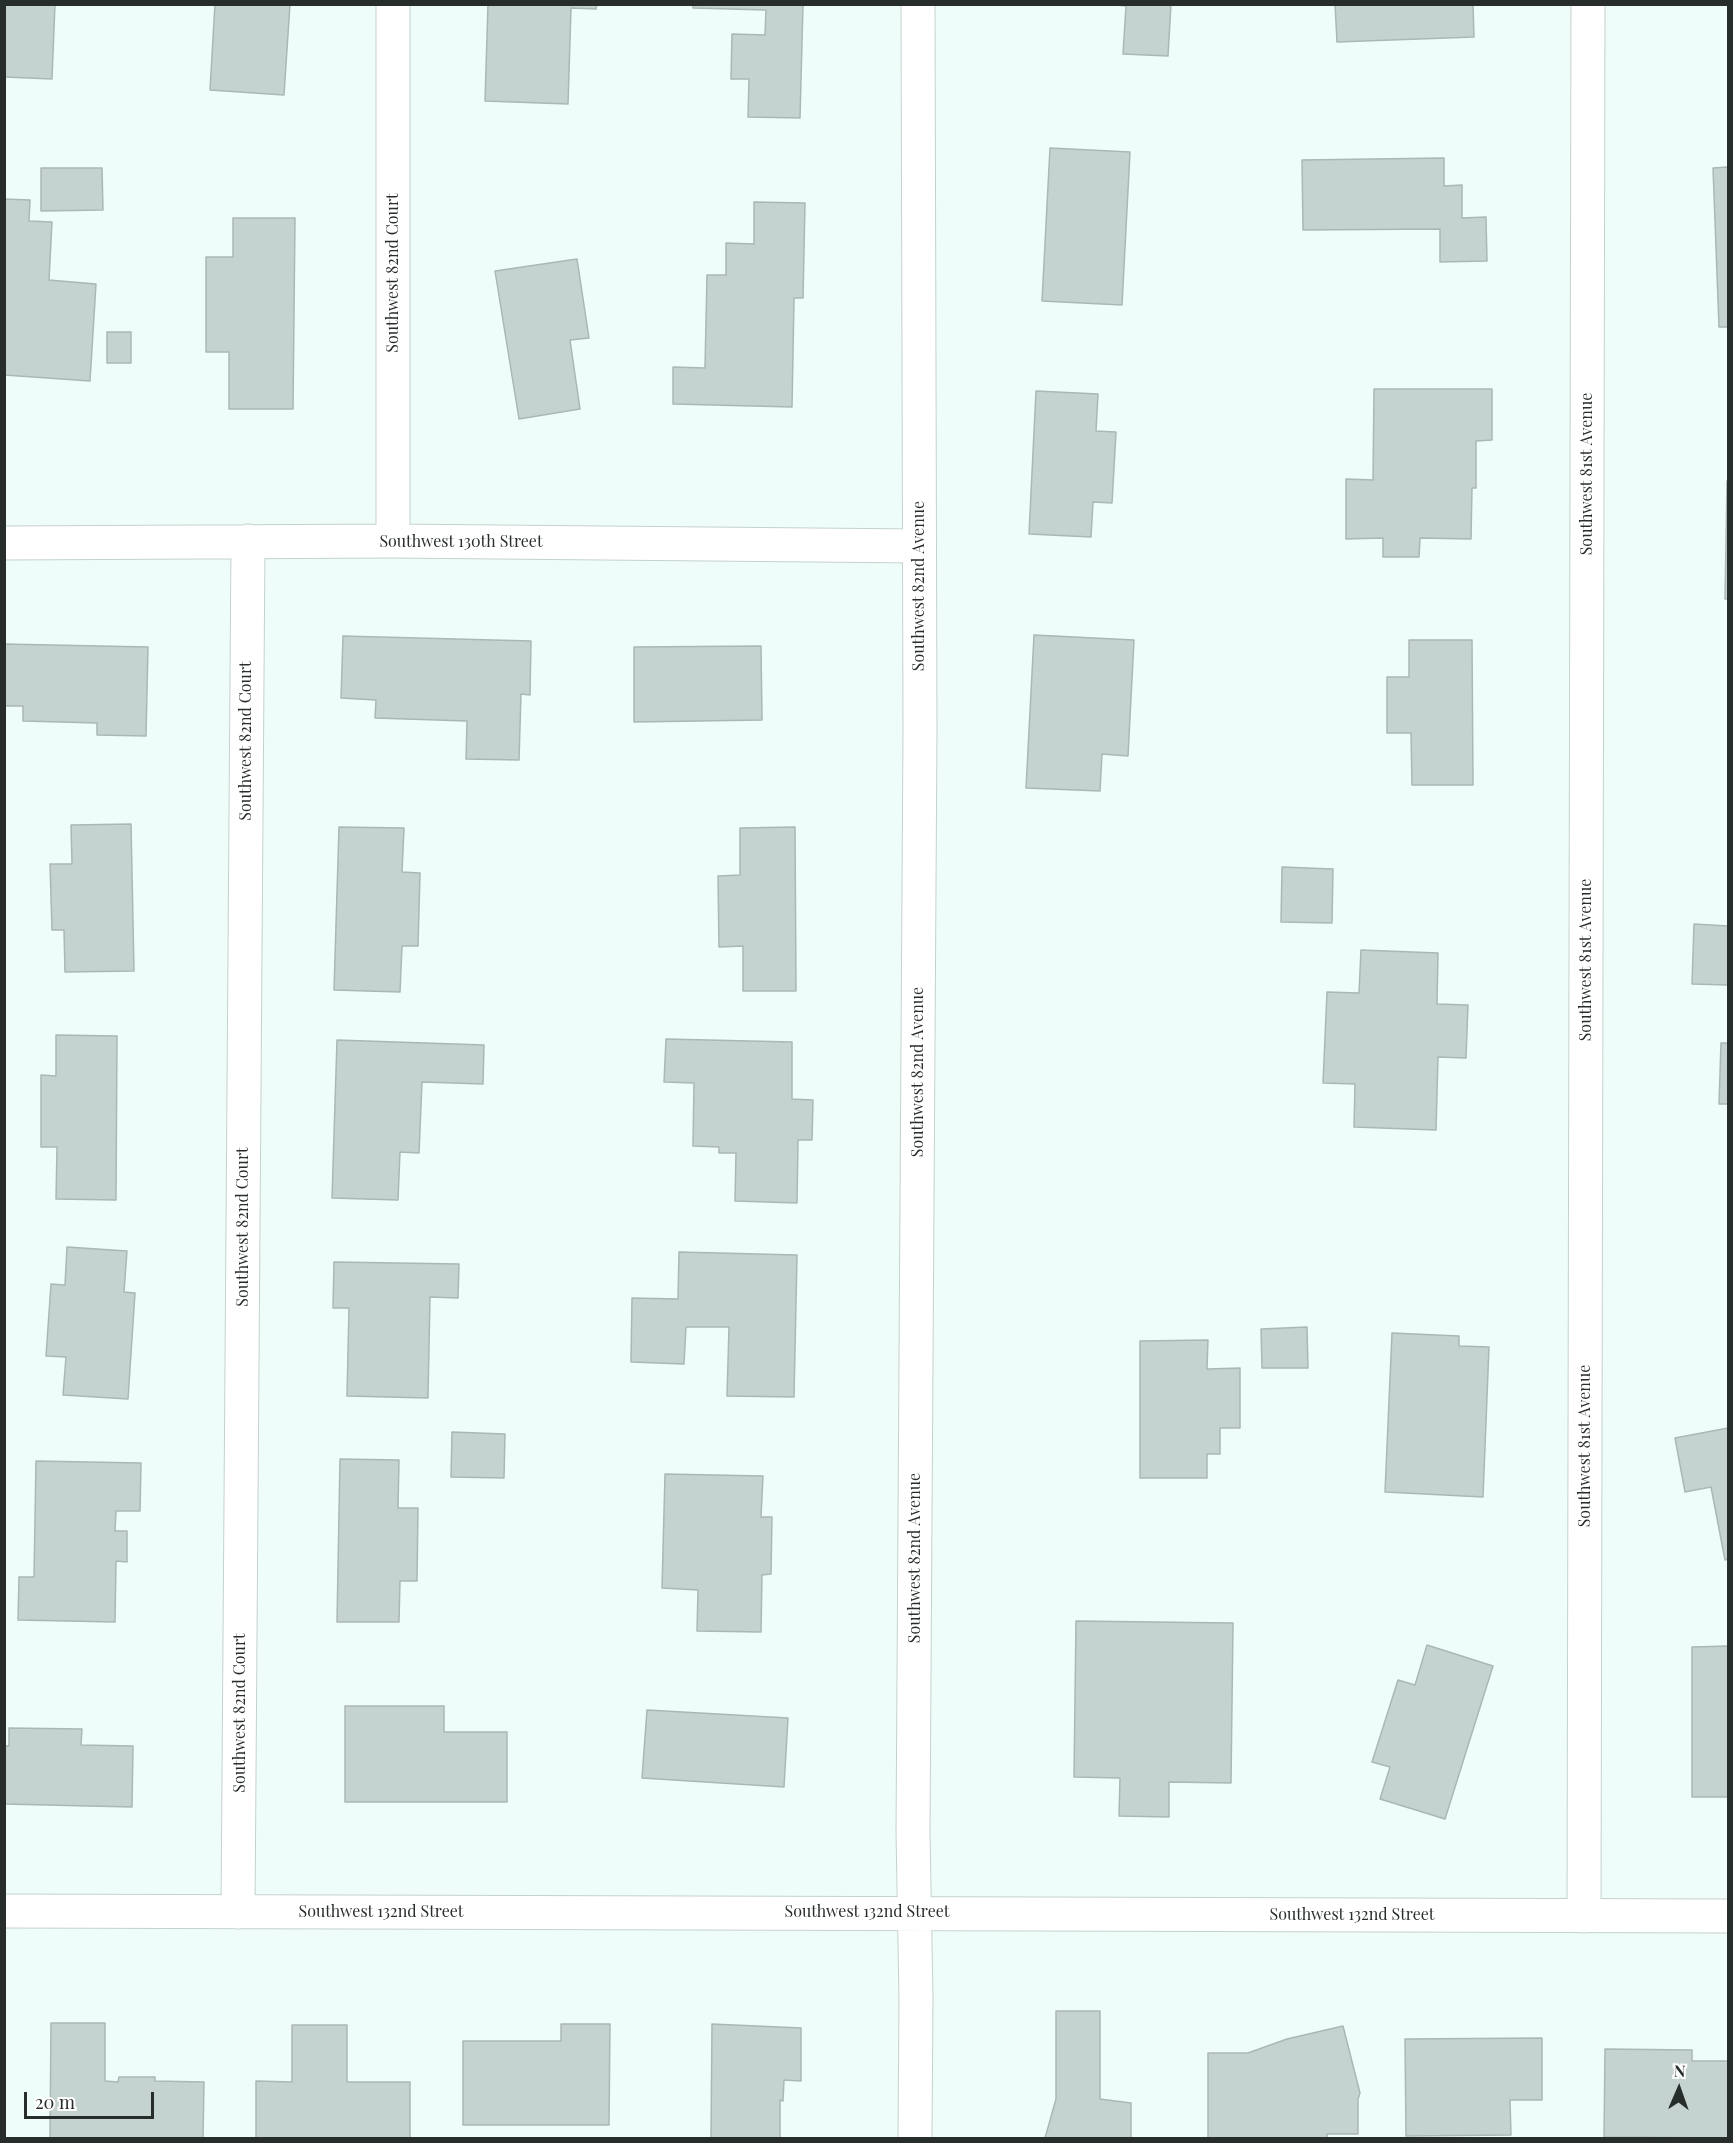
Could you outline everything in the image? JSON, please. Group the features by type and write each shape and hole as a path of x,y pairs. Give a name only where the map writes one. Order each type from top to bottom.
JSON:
{"street":[{"name":"Southwest 82nd Court","path":"393,4 393,541"},
{"name":"Southwest 82nd Avenue","path":"915,2139 914,1912 920,729 918,4"},
{"name":"Southwest 81st Avenue","path":"1584,1916 1588,4"},
{"name":"Southwest 82nd Court","path":"238,1912 248,541"},
{"name":"Southwest 130th Street","path":"4,543 393,541 918,546"},
{"name":"Southwest 132nd Street","path":"4,1911 1728,1916"}],"building":[{"path":"4,4 55,4 52,79 4,77"},
{"path":"215,4 290,4 284,95 210,90"},
{"path":"488,4 597,4 596,9 571,8 568,104 485,101"},
{"path":"693,4 803,4 800,118 748,117 749,79 731,79 732,34 765,35 766,10 693,8"},
{"path":"1106,4 1171,4 1168,56 1123,54 1126,6"},
{"path":"1335,4 1473,4 1474,37 1337,42"},
{"path":"1050,148 1130,152 1122,305 1042,301"},
{"path":"1444,158 1444,186 1462,185 1462,218 1486,217 1487,261 1440,262 1440,229 1303,230 1302,160"},
{"path":"1728,167 1728,327 1719,327 1713,168"},
{"path":"41,168 102,168 103,210 41,211"},
{"path":"4,199 30,200 29,221 52,222 49,280 96,284 90,381 4,375"},
{"path":"754,202 805,203 803,298 794,298 792,407 673,404 673,367 705,368 707,275 726,275 726,243 754,244"},
{"path":"233,218 295,218 293,409 229,409 229,352 206,352 206,257 233,257"},
{"path":"577,259 589,338 570,340 580,409 519,419 495,271"},
{"path":"107,332 131,332 131,363 107,363"},
{"path":"1374,389 1492,389 1492,440 1476,441 1476,488 1472,488 1471,539 1420,538 1419,557 1383,557 1383,538 1346,539 1346,479 1373,480"},
{"path":"1036,391 1098,394 1096,431 1116,432 1112,503 1093,502 1091,537 1029,534"},
{"path":"1727,481 1728,599 1725,599"},
{"path":"1034,635 1134,640 1128,756 1102,754 1100,791 1026,788"},
{"path":"343,636 531,641 530,695 521,694 519,760 466,759 467,721 375,718 376,700 341,698"},
{"path":"1409,640 1472,640 1473,785 1412,785 1411,733 1387,733 1387,677 1409,677"},
{"path":"4,644 148,647 146,736 97,735 97,723 23,721 23,706 4,706"},
{"path":"761,646 762,720 634,722 634,647"},
{"path":"131,824 134,971 65,972 64,930 52,930 50,864 72,864 71,825"},
{"path":"339,827 404,828 402,872 420,873 418,946 402,946 400,992 334,990"},
{"path":"795,827 796,991 743,991 743,946 719,947 718,876 740,875 740,828"},
{"path":"1282,867 1333,869 1332,923 1281,922"},
{"path":"1694,924 1728,926 1728,985 1692,984"},
{"path":"1361,950 1438,953 1437,1004 1468,1005 1466,1058 1438,1057 1436,1130 1354,1127 1355,1084 1323,1083 1327,992 1359,993"},
{"path":"56,1035 117,1036 116,1200 56,1199 57,1147 41,1147 41,1075 56,1076"},
{"path":"666,1039 792,1042 792,1099 813,1100 812,1140 798,1140 797,1203 735,1201 736,1153 719,1153 719,1147 693,1146 694,1083 664,1082"},
{"path":"337,1040 484,1045 483,1084 422,1082 419,1153 400,1152 398,1200 332,1198"},
{"path":"1721,1043 1728,1043 1728,1104 1719,1104"},
{"path":"67,1247 127,1251 124,1292 135,1293 128,1399 63,1395 66,1357 46,1356 51,1284 65,1285"},
{"path":"679,1252 797,1255 794,1397 727,1396 729,1327 686,1327 684,1364 631,1362 632,1298 678,1299"},
{"path":"334,1262 459,1264 458,1298 430,1297 428,1398 347,1396 349,1308 333,1308"},
{"path":"1307,1327 1308,1368 1262,1368 1261,1329"},
{"path":"1392,1333 1459,1336 1459,1346 1489,1347 1483,1497 1385,1492"},
{"path":"1208,1340 1207,1369 1240,1368 1240,1428 1220,1428 1220,1454 1207,1454 1207,1478 1140,1478 1140,1341"},
{"path":"1728,1428 1728,1559 1725,1560 1711,1487 1685,1492 1675,1438"},
{"path":"452,1432 505,1434 504,1478 451,1477"},
{"path":"340,1459 399,1460 398,1508 418,1508 417,1581 400,1581 399,1622 337,1622"},
{"path":"36,1461 141,1463 140,1511 116,1511 115,1531 127,1531 127,1562 116,1561 115,1622 18,1620 19,1577 34,1577"},
{"path":"665,1474 763,1476 761,1517 772,1517 771,1574 762,1575 761,1632 697,1631 698,1590 662,1588"},
{"path":"1076,1621 1233,1623 1231,1783 1169,1782 1169,1817 1119,1816 1120,1778 1074,1777"},
{"path":"1427,1645 1493,1666 1445,1819 1380,1799 1390,1767 1372,1762 1398,1680 1415,1685"},
{"path":"1728,1646 1728,1797 1692,1797 1692,1647"},
{"path":"345,1706 444,1706 444,1732 507,1732 507,1802 345,1802"},
{"path":"647,1710 788,1718 784,1787 642,1778"},
{"path":"9,1728 82,1729 81,1745 133,1746 132,1807 4,1804 4,1746 9,1746"},
{"path":"1056,2011 1100,2011 1100,2099 1131,2103 1131,2138 1045,2138 1056,2099"},
{"path":"51,2023 105,2023 105,2081 118,2082 119,2077 155,2077 155,2081 204,2082 203,2138 50,2138"},
{"path":"561,2024 610,2024 609,2125 463,2125 463,2041 561,2041"},
{"path":"712,2024 801,2028 801,2081 784,2080 783,2101 780,2100 780,2138 711,2138"},
{"path":"292,2025 347,2025 347,2082 410,2082 410,2138 256,2138 256,2081 292,2082"},
{"path":"1343,2026 1360,2093 1358,2134 1327,2134 1327,2138 1208,2138 1208,2053 1248,2053 1287,2039"},
{"path":"1542,2038 1542,2100 1510,2100 1511,2135 1406,2136 1405,2039"},
{"path":"1605,2049 1692,2050 1692,2061 1728,2061 1728,2138 1604,2137"}]}
